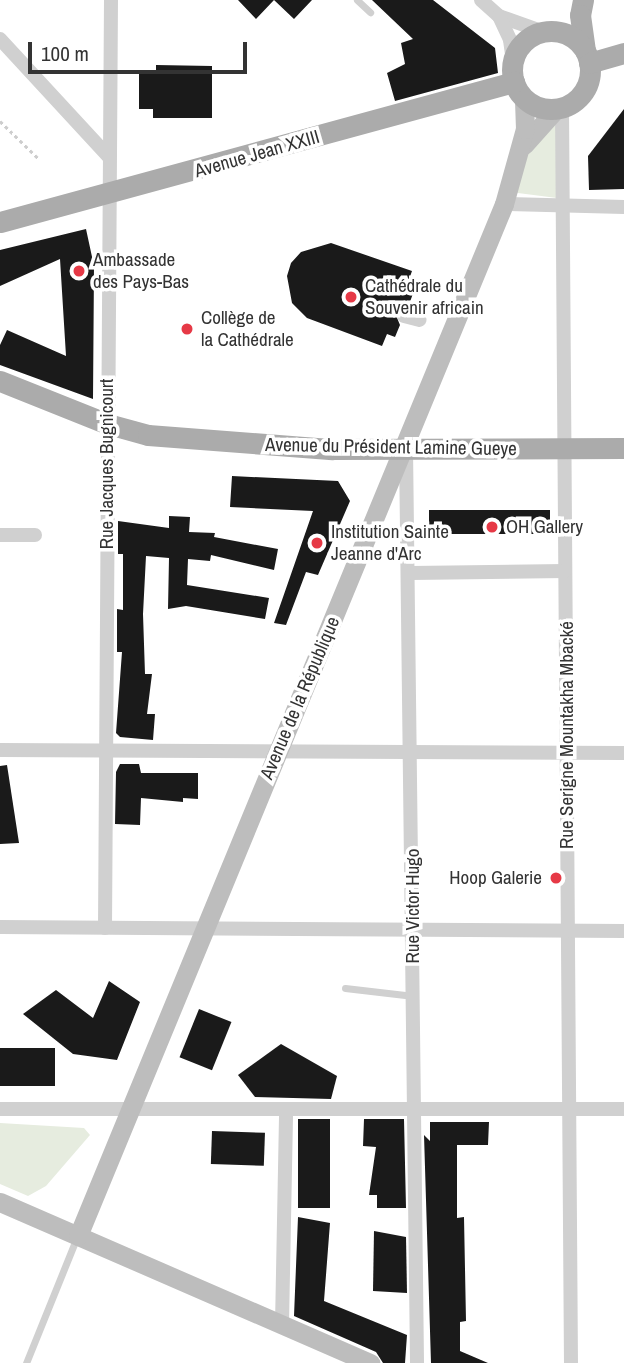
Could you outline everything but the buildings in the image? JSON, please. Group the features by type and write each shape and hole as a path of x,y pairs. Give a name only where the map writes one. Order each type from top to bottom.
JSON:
{"main road":[{"path":"581,0 580,15 587,57 584,90 560,108 543,108 517,80 524,42 544,32 581,0"},
{"path":"544,32 564,33 587,57"},
{"path":"587,57 624,53"},
{"name":"Avenue Jean XXIII","path":"0,222 107,195 517,80"},
{"name":"Avenue du Président Lamine Gueye","path":"0,381 107,425 148,435 332,449 624,448"}],"street":[{"name":"Rue Jacques Bugnicourt","path":"105,928 107,195 111,0"},
{"path":"481,0 499,16 544,32"},
{"path":"499,16 517,80"},
{"path":"0,38 108,156"},
{"name":"Avenue de la République","path":"78,1236 203,928 406,448 504,204 525,129 517,80"},
{"name":"Avenue de la République","path":"517,158 530,134 560,108"},
{"name":"Rue Serigne Mountakha Mbacké","path":"560,108 563,206 571,1363"},
{"path":"504,204 624,207"},
{"path":"404,316 420,320"},
{"name":"Rue Victor Hugo","path":"406,448 411,573 417,1363"},
{"path":"0,535 34,536"},
{"path":"411,573 565,571"},
{"path":"0,750 624,753"},
{"path":"0,927 624,931"},
{"path":"0,1109 624,1110"},
{"path":"282,1325 286,1109"},
{"path":"0,1202 371,1363"}],"lane":[{"path":"357,0 370,12"},
{"path":"345,988 414,996"},
{"path":"26,1363 78,1236"}],"path":[{"path":"0,121 38,158"}],"shaded area":[{"path":"556,124 557,198 510,192 530,146"},
{"path":"0,1123 84,1128 90,1135 46,1186 28,1196 0,1184"}],"place":[{"name":"Ambassade des Pays-Bas","path":"79,271"},
{"name":"Cathédrale du Souvenir africain","path":"351,297"},
{"name":"Collège de la Cathédrale","path":"187,329"},
{"name":"OH Gallery","path":"492,527"},
{"name":"Institution Sainte Jeanne d'Arc","path":"317,543"},
{"name":"Hoop Galerie","path":"556,878"}]}
